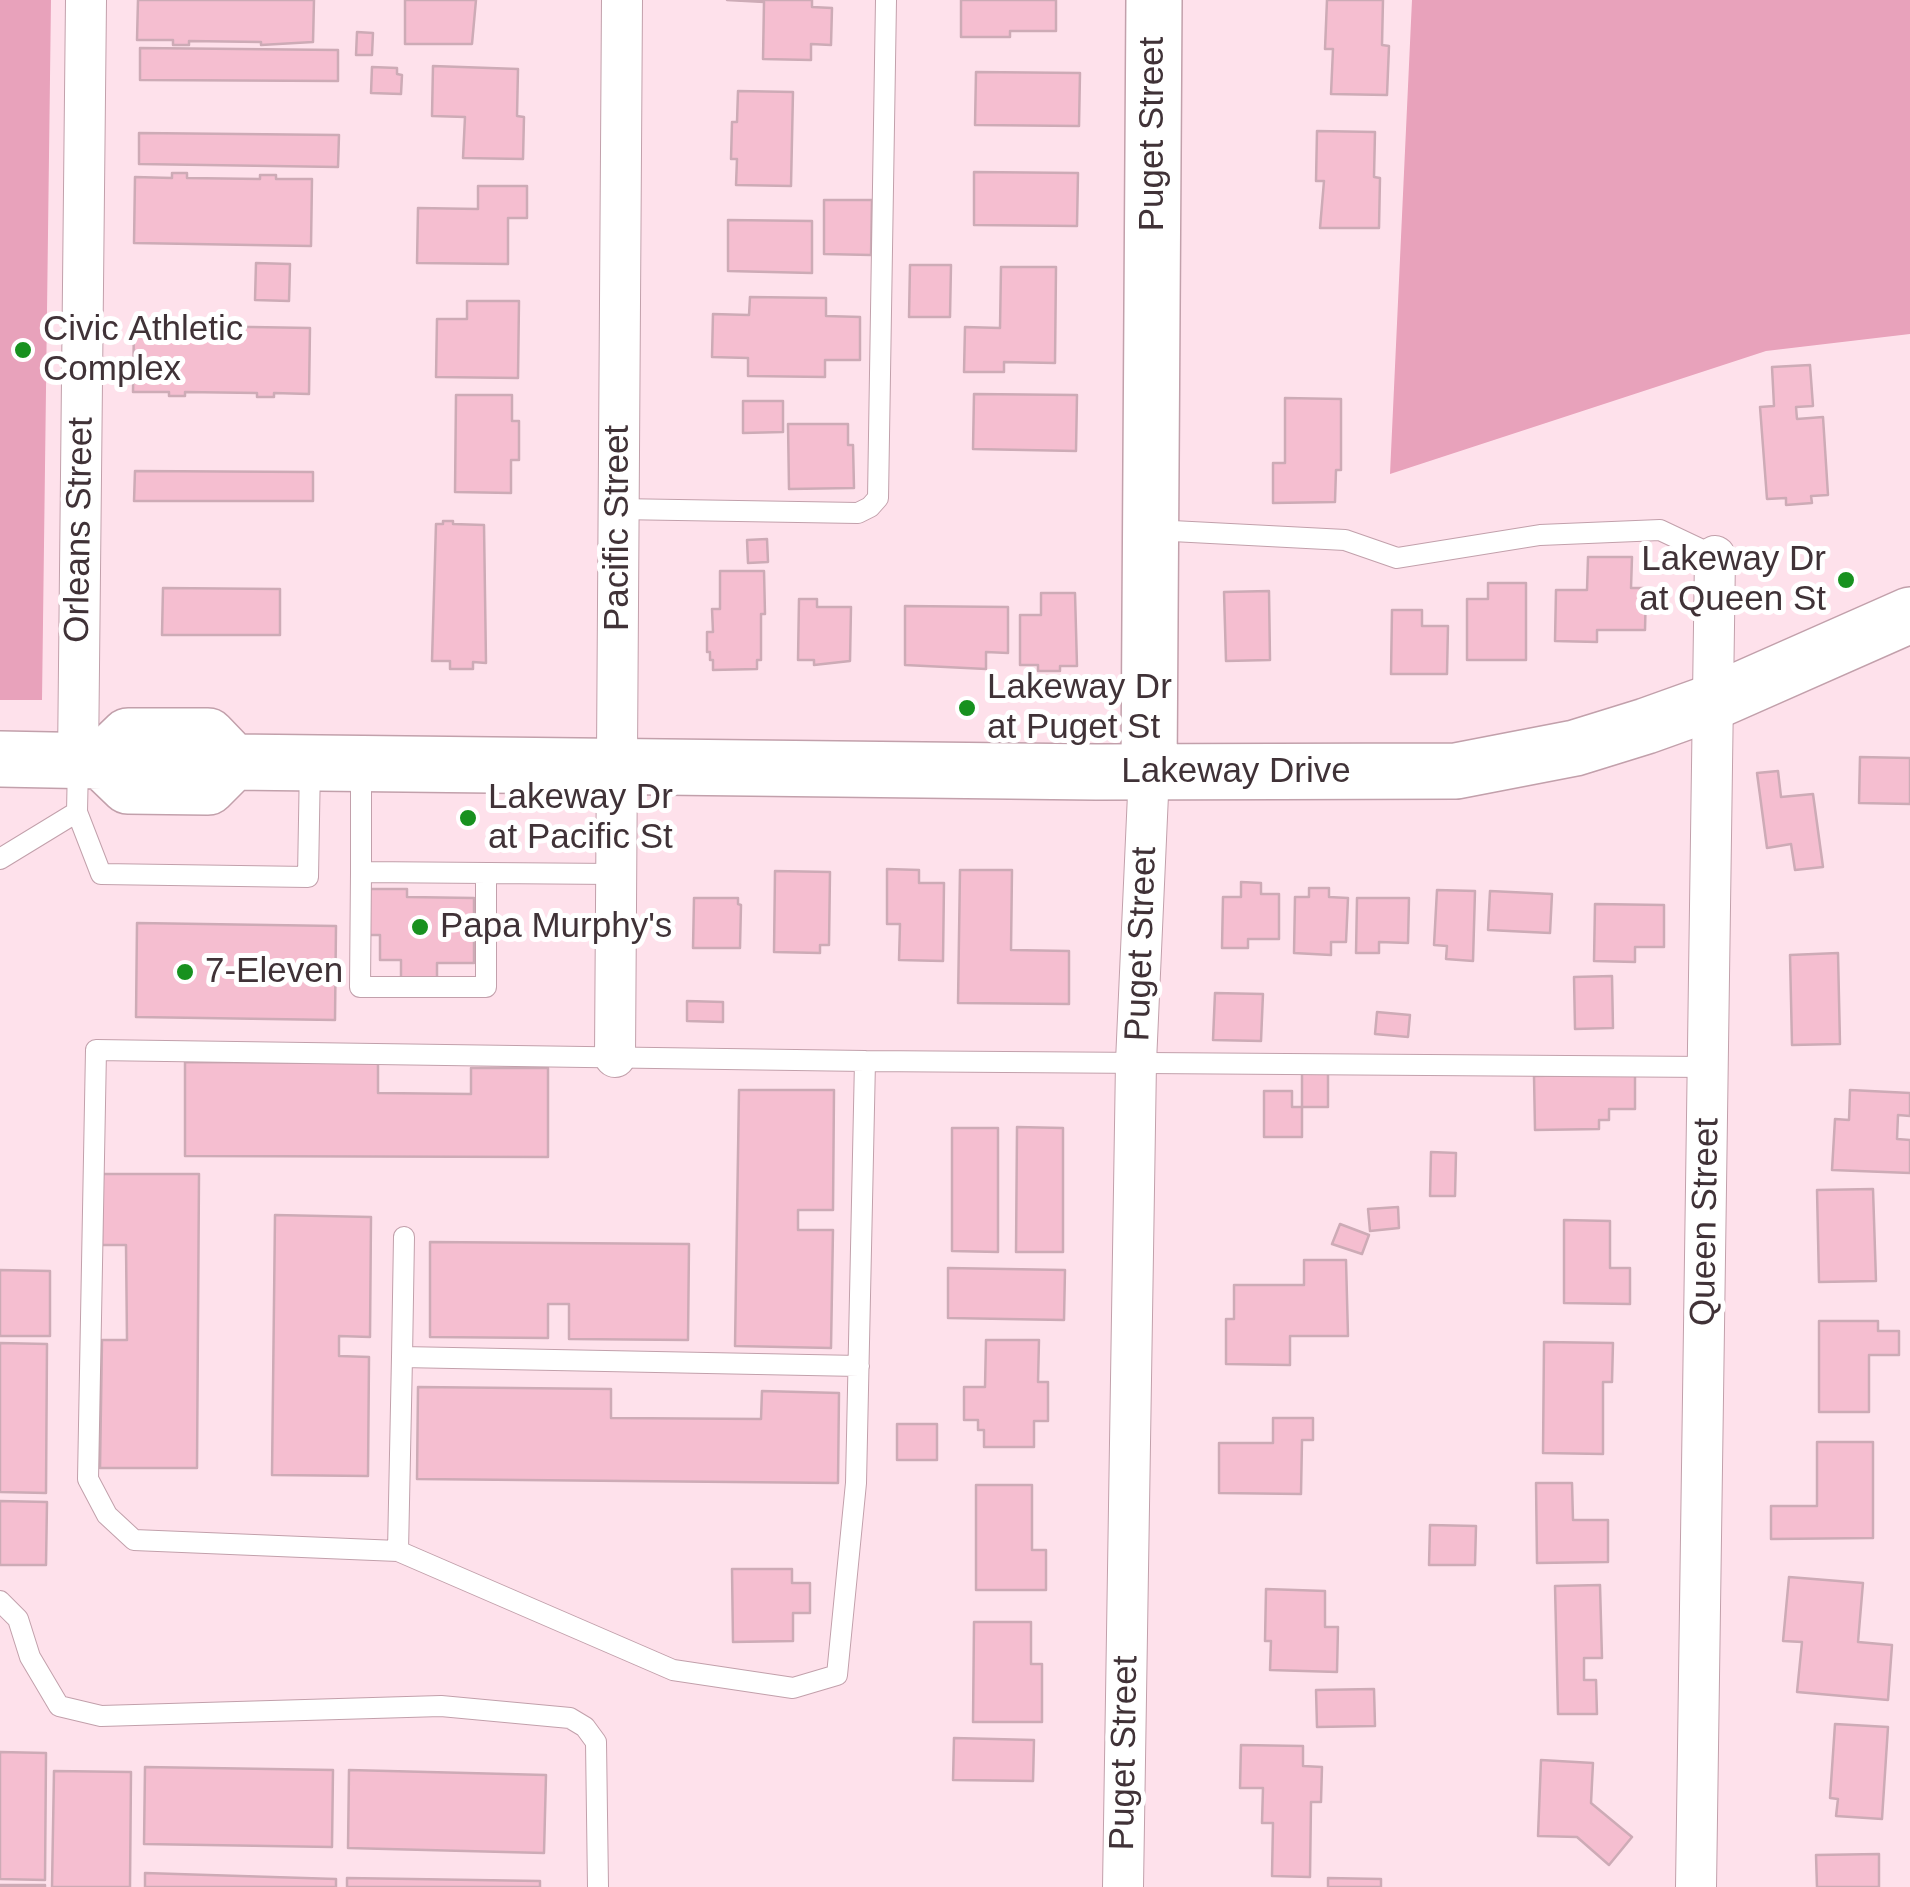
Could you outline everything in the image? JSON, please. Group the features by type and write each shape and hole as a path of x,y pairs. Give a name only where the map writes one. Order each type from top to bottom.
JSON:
{"main road":[{"name":"Puget Street","path":"1149,772 1154,0"},
{"name":"Lakeway Drive","path":"86,778 128,736 208,736 233,762 1149,772 1456,771 1575,748 1713,702 1910,615"},
{"path":"0,760 86,778"}],"street":[{"name":"Orleans Street","path":"86,0 86,778"},
{"name":"Pacific Street","path":"615,1057 622,0"},
{"name":"Queen Street","path":"1696,1887 1715,556"},
{"name":"Puget Street","path":"1122,1887 1136,1062 1149,772"}],"lane":[{"path":"618,509 858,513 878,498 886,0"},
{"path":"1150,530 1345,540 1397,558 1540,535 1660,530 1715,556"},
{"path":"86,778 101,874 308,876 335,763"},
{"path":"335,763 361,872 360,987 486,988 486,873"},
{"path":"0,860 86,778"},
{"path":"361,872 614,874"},
{"path":"865,1060 856,1484 836,1676 793,1688 672,1670 398,1551 134,1540 107,1515 88,1479 96,1050 1708,1067"},
{"path":"398,1551 404,1237"},
{"path":"402,1357 859,1366"},
{"path":"0,1601 18,1619 30,1657 59,1706 101,1716 441,1706 570,1718 585,1726 596,1742 598,1887"}],"shaded area":[{"name":"Civic Athletic Complex","path":"0,0 51,0 42,700 0,700"},
{"path":"1412,0 1910,0 1910,334 1766,351 1390,474"}],"building":[{"path":"138,0 314,0 313,42 261,45 189,41 189,45 173,45 173,40 137,40"},
{"path":"405,0 476,0 472,44 405,44"},
{"path":"727,0 812,0 812,7 832,8 831,45 811,44 811,60 763,59 764,2"},
{"path":"961,0 1056,0 1056,31 1010,31 1010,37 961,37"},
{"path":"1327,0 1383,0 1382,45 1389,46 1387,95 1331,94 1333,49 1325,49"},
{"path":"357,32 373,33 372,55 356,55"},
{"path":"140,48 338,50 338,81 140,80"},
{"path":"433,66 518,69 517,116 524,117 523,159 463,158 465,117 432,116"},
{"path":"372,67 397,68 397,74 402,75 401,94 371,93"},
{"path":"976,72 1080,73 1079,126 975,125"},
{"path":"738,91 793,92 791,186 736,185 737,159 731,159"},
{"path":"1317,131 1375,132 1374,177 1380,178 1379,228 1320,228 1324,181 1316,181"},
{"path":"139,133 339,135 338,167 139,164"},
{"path":"974,172 1078,173 1077,226 974,225"},
{"path":"172,173 187,173 187,178 260,179 260,175 276,175 276,179 312,179 311,246 134,243 135,177 172,178"},
{"path":"478,186 527,186 527,218 508,218 508,264 417,263 418,208 478,209"},
{"path":"824,200 872,200 871,255 824,254"},
{"path":"728,220 812,221 812,273 728,271"},
{"path":"256,263 290,264 289,301 255,300"},
{"path":"910,265 951,265 950,317 909,317"},
{"path":"1001,267 1056,267 1055,363 1004,362 1004,372 964,372 965,327 1000,328"},
{"path":"750,297 826,298 826,316 860,317 860,360 825,360 825,377 748,376 748,358 712,357 713,314 749,315"},
{"path":"467,301 519,301 518,378 436,377 437,319 467,319"},
{"path":"134,325 310,328 309,394 274,393 274,397 257,397 257,393 185,392 185,396 169,396 169,392 133,392"},
{"path":"1810,365 1813,406 1796,407 1797,419 1823,417 1828,495 1811,496 1812,503 1786,505 1786,498 1767,499 1760,407 1774,406 1772,367"},
{"path":"974,394 1077,395 1076,451 973,449"},
{"path":"456,395 512,395 512,421 519,421 519,460 511,460 511,493 455,492"},
{"path":"1285,398 1341,399 1341,470 1336,470 1335,502 1273,503 1273,463 1285,463"},
{"path":"743,401 783,401 783,432 743,433"},
{"path":"788,424 848,424 848,445 853,445 854,488 789,489"},
{"path":"135,471 313,472 313,501 134,501"},
{"path":"443,521 484,525 486,663 473,662 473,669 450,669 450,661 432,661 436,524"},
{"path":"767,539 768,562 748,563 747,540"},
{"path":"1588,557 1632,557 1631,588 1646,588 1645,630 1597,630 1597,642 1555,641 1556,590 1587,590"},
{"path":"720,571 764,571 765,614 761,614 761,660 757,660 757,669 713,670 713,660 707,652 707,632 713,632 712,609 720,609"},
{"path":"1488,583 1526,583 1526,660 1467,660 1467,599 1488,599"},
{"path":"163,588 280,589 280,635 162,635"},
{"path":"1269,591 1270,660 1226,661 1224,592"},
{"path":"1041,593 1075,593 1077,666 1038,671 1038,665 1020,665 1020,615 1041,615"},
{"path":"799,599 817,599 817,607 851,607 850,661 814,665 814,660 798,660"},
{"path":"905,606 1008,607 1008,653 986,652 986,669 905,665"},
{"path":"1392,610 1422,610 1422,626 1448,626 1447,674 1391,674"},
{"path":"1860,757 1910,758 1910,804 1859,803"},
{"path":"1778,771 1781,797 1813,794 1823,867 1795,870 1791,844 1767,848 1757,773"},
{"path":"887,869 919,870 919,883 944,883 943,961 899,960 900,924 887,924"},
{"path":"960,870 1012,870 1011,950 1069,951 1069,1004 958,1003"},
{"path":"775,871 830,872 829,945 820,945 820,953 774,952"},
{"path":"1241,882 1261,883 1261,894 1279,894 1279,939 1248,939 1248,948 1222,948 1223,897 1241,897"},
{"path":"1309,888 1329,888 1329,897 1348,898 1346,942 1331,942 1331,955 1294,953 1295,897 1309,897"},
{"path":"368,889 407,889 407,897 474,898 474,963 437,963 437,983 401,983 401,960 380,960 380,935 368,935"},
{"path":"1437,890 1475,891 1473,961 1446,959 1447,946 1434,945"},
{"path":"1490,891 1552,894 1550,933 1488,930"},
{"path":"694,898 738,898 740,948 693,948"},
{"path":"1357,898 1409,898 1408,943 1379,942 1379,953 1356,953"},
{"path":"1595,904 1664,905 1664,947 1635,947 1635,962 1594,961"},
{"path":"137,923 336,926 335,1020 136,1017"},
{"path":"1838,953 1840,1044 1792,1045 1790,955"},
{"path":"1612,976 1613,1028 1575,1029 1574,977"},
{"path":"1215,993 1263,994 1261,1041 1213,1040"},
{"path":"687,1001 723,1002 723,1022 687,1021"},
{"path":"1377,1012 1410,1015 1408,1037 1375,1034"},
{"path":"185,1062 378,1063 378,1093 471,1094 471,1068 548,1068 548,1157 185,1156"},
{"path":"1302,1070 1328,1070 1328,1107 1302,1107"},
{"path":"1635,1074 1635,1109 1609,1109 1609,1120 1599,1120 1599,1129 1535,1130 1534,1076"},
{"path":"739,1090 834,1090 833,1210 798,1210 798,1230 833,1230 831,1348 735,1346"},
{"path":"1850,1090 1910,1093 1910,1116 1898,1115 1897,1139 1910,1140 1910,1173 1832,1170 1835,1119 1849,1120"},
{"path":"1264,1091 1292,1091 1292,1107 1302,1107 1302,1137 1264,1137"},
{"path":"1017,1127 1063,1128 1063,1252 1016,1252"},
{"path":"952,1128 998,1128 998,1252 952,1251"},
{"path":"1431,1152 1456,1153 1455,1196 1430,1196"},
{"path":"102,1174 199,1174 197,1468 100,1468 102,1340 127,1340 126,1245 102,1245"},
{"path":"1873,1189 1876,1281 1819,1282 1817,1190"},
{"path":"1398,1207 1399,1228 1370,1231 1368,1209"},
{"path":"275,1215 371,1217 370,1337 339,1336 339,1356 369,1357 368,1476 272,1475"},
{"path":"1564,1220 1610,1221 1610,1268 1630,1268 1630,1304 1564,1303"},
{"path":"1340,1224 1369,1235 1362,1254 1332,1244"},
{"path":"430,1242 689,1244 688,1340 569,1339 569,1304 548,1304 548,1338 430,1337"},
{"path":"1304,1260 1346,1260 1348,1336 1290,1336 1290,1365 1226,1364 1226,1319 1234,1319 1234,1285 1304,1285"},
{"path":"948,1268 1065,1270 1064,1320 948,1318"},
{"path":"0,1270 50,1271 50,1336 0,1336"},
{"path":"1819,1321 1878,1321 1878,1331 1899,1331 1899,1355 1869,1355 1869,1412 1819,1412"},
{"path":"986,1340 1039,1340 1038,1382 1048,1382 1048,1421 1034,1421 1034,1447 984,1447 984,1430 978,1430 978,1420 964,1420 964,1387 985,1387"},
{"path":"1544,1342 1613,1343 1612,1382 1603,1382 1603,1454 1543,1453"},
{"path":"0,1343 47,1344 46,1493 0,1492"},
{"path":"418,1387 611,1389 611,1418 761,1419 762,1391 839,1393 838,1483 417,1479"},
{"path":"1273,1418 1313,1418 1313,1440 1302,1440 1301,1494 1219,1493 1219,1443 1273,1443"},
{"path":"897,1424 937,1424 937,1460 897,1460"},
{"path":"1817,1442 1873,1442 1873,1538 1771,1539 1771,1506 1817,1506"},
{"path":"1536,1483 1572,1483 1573,1520 1608,1520 1608,1562 1537,1563"},
{"path":"976,1485 1032,1485 1032,1550 1046,1550 1046,1590 976,1590"},
{"path":"0,1501 47,1502 46,1565 0,1565"},
{"path":"1430,1525 1476,1526 1475,1565 1429,1565"},
{"path":"732,1569 792,1569 792,1583 810,1583 810,1613 793,1613 793,1641 733,1642"},
{"path":"1789,1577 1863,1583 1858,1642 1892,1645 1888,1700 1797,1692 1802,1642 1783,1641"},
{"path":"1600,1585 1602,1658 1584,1658 1584,1680 1596,1680 1597,1714 1558,1714 1555,1586"},
{"path":"1266,1589 1325,1591 1325,1627 1338,1627 1337,1672 1270,1670 1271,1641 1265,1641"},
{"path":"974,1622 1031,1622 1031,1664 1042,1664 1042,1722 973,1722"},
{"path":"1374,1689 1375,1726 1317,1727 1316,1690"},
{"path":"1835,1724 1888,1727 1882,1819 1836,1816 1838,1799 1830,1798"},
{"path":"954,1738 1034,1740 1033,1781 953,1780"},
{"path":"1241,1745 1303,1746 1303,1766 1322,1767 1321,1802 1311,1802 1310,1877 1272,1876 1273,1823 1262,1823 1263,1788 1240,1788"},
{"path":"0,1752 46,1753 45,1880 0,1879"},
{"path":"1541,1760 1593,1763 1591,1803 1632,1837 1609,1865 1577,1837 1538,1836"},
{"path":"145,1767 333,1770 332,1847 144,1844"},
{"path":"349,1770 546,1775 544,1853 348,1848"},
{"path":"54,1771 131,1772 130,1887 52,1887"},
{"path":"1879,1854 1879,1887 1817,1887 1816,1855"},
{"path":"145,1873 336,1879 336,1887 145,1887"},
{"path":"347,1878 540,1881 540,1887 347,1887"},
{"path":"1328,1878 1381,1879 1381,1887 1328,1887"},
{"path":"45,1885 45,1887 0,1887"}],"place":[{"name":"Civic Athletic Complex","path":"23,350"},
{"name":"Lakeway Dr at Queen St","path":"1846,580"},
{"name":"Lakeway Dr at Puget St","path":"967,708"},
{"name":"Lakeway Dr at Pacific St","path":"468,818"},
{"name":"Papa Murphy's","path":"420,927"},
{"name":"7-Eleven","path":"185,972"}]}
